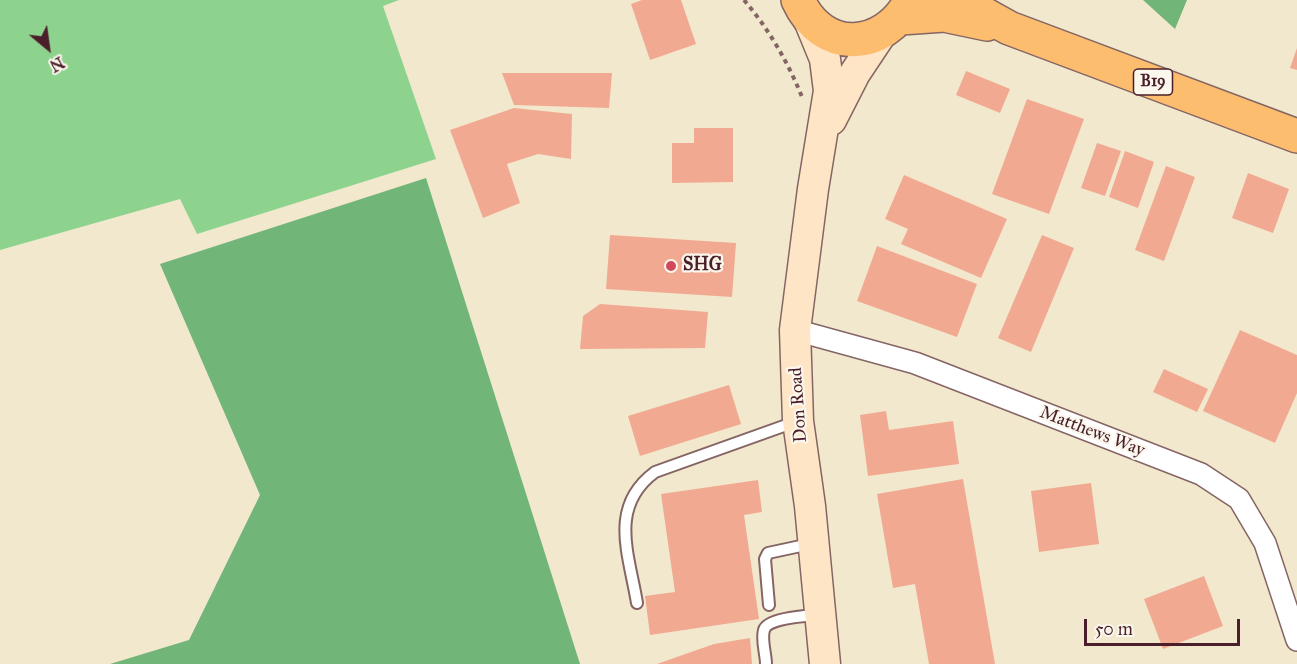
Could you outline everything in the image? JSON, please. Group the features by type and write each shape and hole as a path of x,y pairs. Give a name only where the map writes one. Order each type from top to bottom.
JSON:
{"main road":[{"name":"B19","path":"959,0 1009,28 1297,136"},
{"name":"B19","path":"803,10 820,29 839,38 860,40 898,18 944,15 1009,28"},
{"name":"Don Road","path":"803,10 825,59 829,91 822,146 813,189 795,330 798,421 814,544 825,664"},
{"name":"Don Road","path":"822,146 836,106 898,18"}],"street":[{"name":"Matthews Way","path":"795,330 915,363 1201,474 1239,499 1260,534 1297,640"}],"lane":[{"path":"637,603 624,523 628,502 638,484 655,472 798,421"},
{"path":"769,605 765,559 768,553 814,544"},
{"path":"766,664 764,630 767,625 775,621 820,614"}],"path":[{"path":"744,0 759,18 794,76 806,106"}],"green space":[{"path":"0,0 399,0 383,6 436,159 197,234 180,199 0,250"},
{"path":"1143,0 1187,0 1175,29"},
{"path":"426,178 580,664 110,664 189,640 260,495 160,264"}],"building":[{"path":"642,0 681,0 696,44 650,60 631,4"},
{"path":"1297,48 1297,70 1290,68"},
{"path":"966,71 1010,89 1000,113 956,95"},
{"path":"502,73 612,73 609,108 514,105"},
{"path":"1027,99 1084,119 1049,214 992,194"},
{"path":"514,108 572,114 571,159 538,154 507,164 520,203 483,218 450,130"},
{"path":"694,128 733,128 733,182 672,183 672,143 694,143"},
{"path":"1097,143 1121,151 1105,196 1081,188"},
{"path":"1125,151 1154,162 1138,208 1109,197"},
{"path":"1166,166 1195,177 1164,261 1135,250"},
{"path":"1248,173 1289,189 1273,233 1232,218"},
{"path":"904,175 1007,219 981,278 901,244 908,229 885,219"},
{"name":"SHG","path":"610,235 736,243 732,297 606,289"},
{"path":"1042,235 1074,248 1031,352 998,338"},
{"path":"877,246 977,284 957,337 857,301"},
{"path":"600,304 708,312 705,348 580,349 583,316"},
{"path":"1240,330 1297,355 1297,393 1275,443 1203,411"},
{"path":"1164,369 1208,389 1197,412 1153,392"},
{"path":"729,385 741,424 640,456 628,416"},
{"path":"886,411 889,430 953,421 959,464 868,476 860,415"},
{"path":"963,479 995,664 929,664 915,584 893,588 877,494"},
{"path":"758,480 762,512 744,515 759,619 650,635 645,596 675,592 661,494"},
{"path":"1091,483 1099,544 1039,552 1031,491"},
{"path":"1204,576 1223,626 1163,649 1144,599"},
{"path":"750,638 752,664 657,664 714,644"}],"place":[{"name":"SHG","path":"671,266"}]}
